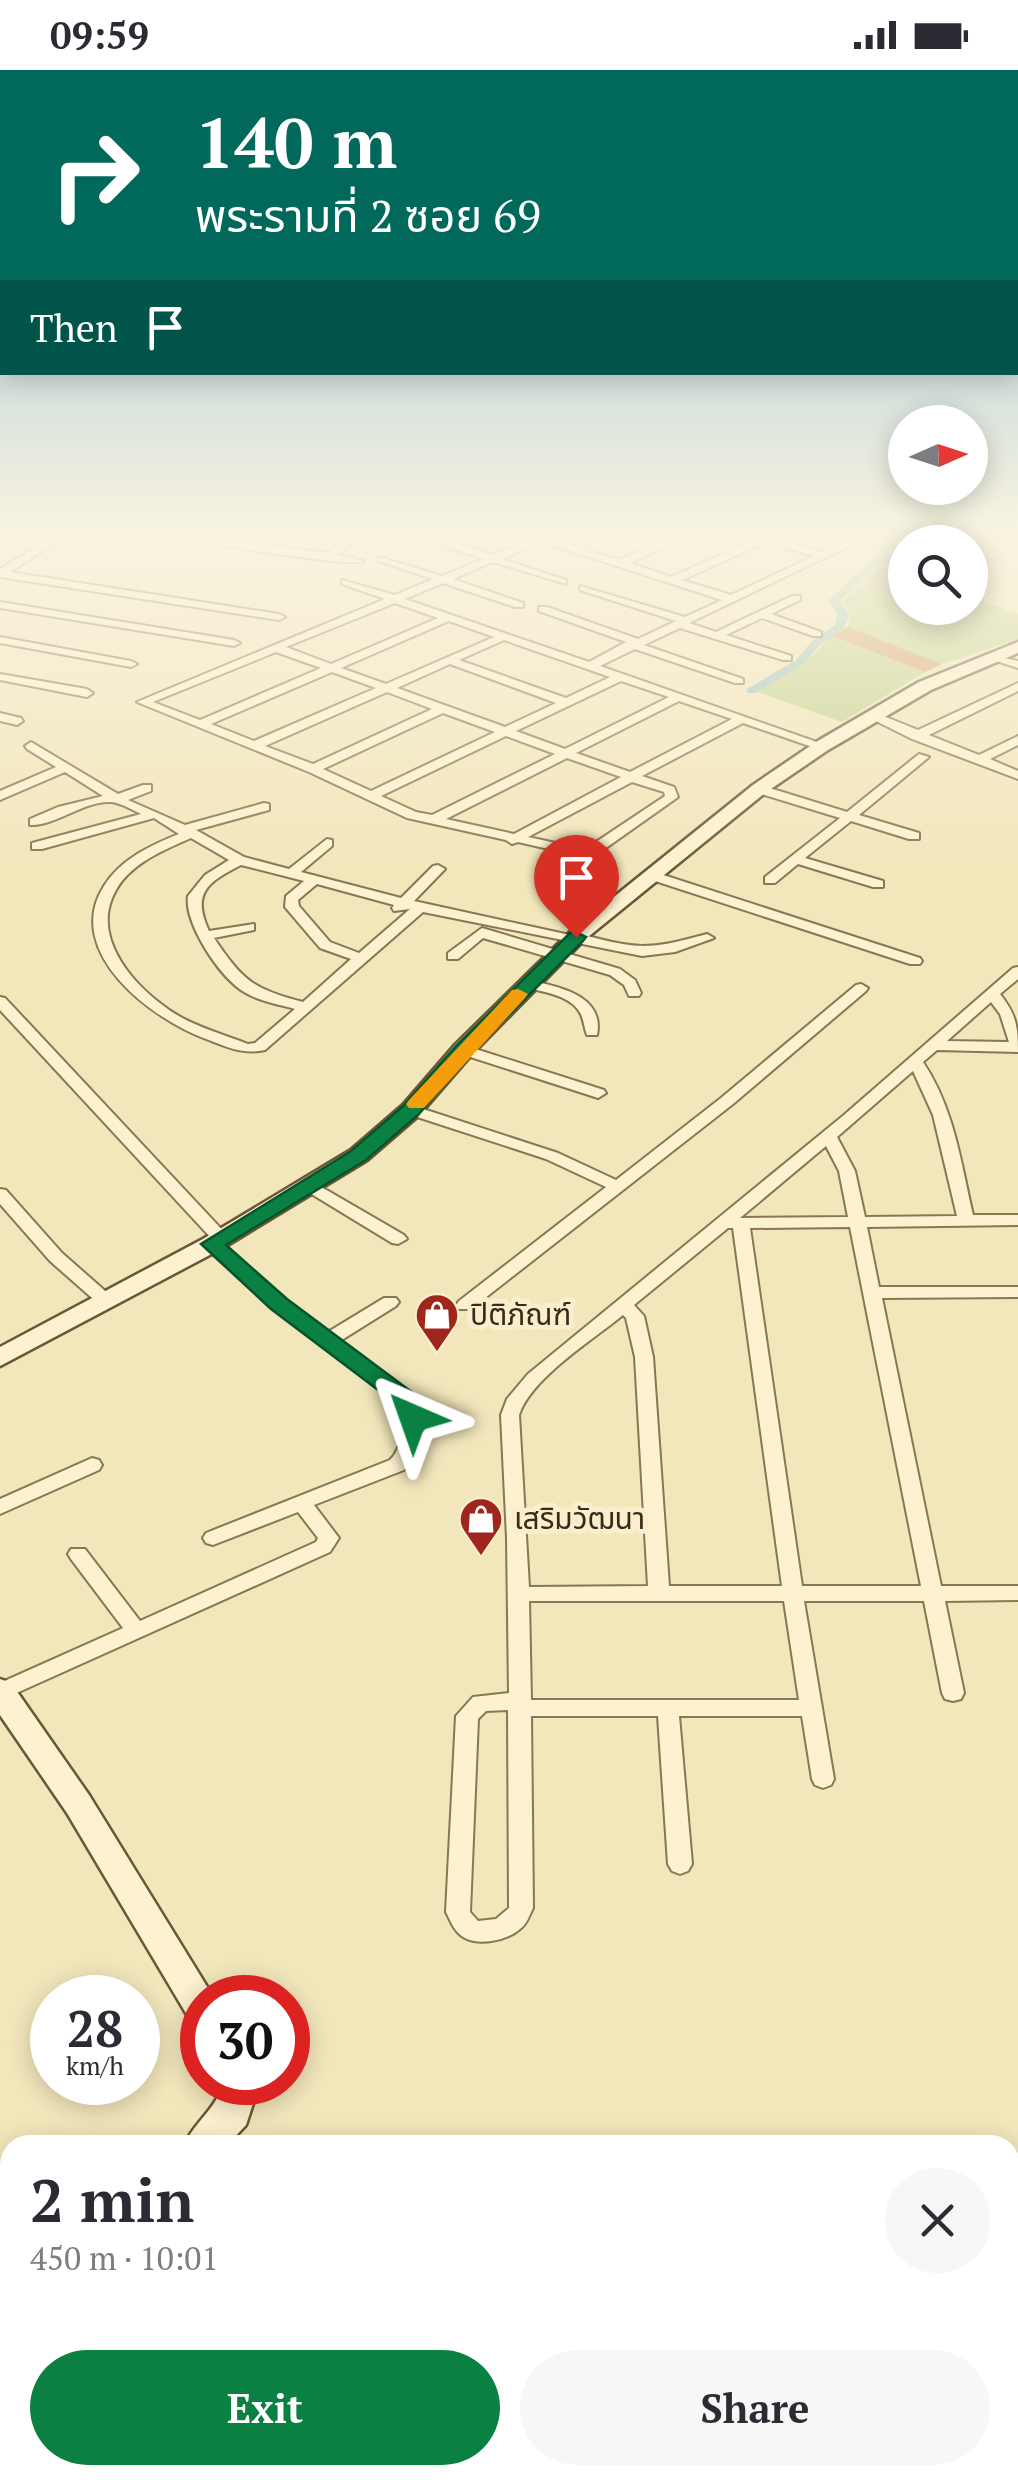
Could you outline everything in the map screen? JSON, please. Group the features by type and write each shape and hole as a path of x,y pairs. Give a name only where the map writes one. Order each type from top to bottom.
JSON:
{"street":[{"path":"36,647 130,664"},
{"path":"274,647 330,669 670,790 672,797 598,847 567,851 432,821 143,702 274,647"},
{"path":"198,724 382,647"},
{"path":"254,746 480,647"},
{"path":"531,647 822,746"},
{"path":"588,666 627,647"},
{"path":"644,647 739,681"},
{"path":"753,647 787,658"},
{"path":"2,1352 217,1241 359,1155 411,1110 463,1050 569,944 650,874 822,746 925,686 1018,647"},
{"path":"994,656 1018,665"},
{"path":"449,660 565,702"},
{"path":"0,677 87,693"},
{"path":"369,797 618,677"},
{"path":"916,736 1018,688"},
{"path":"432,821 676,698"},
{"path":"312,769 441,709"},
{"path":"872,716 1018,775"},
{"path":"0,717 17,721"},
{"path":"512,840 741,719"},
{"path":"979,760 1018,740"},
{"path":"31,746 116,798 155,814 235,862 409,908 569,944 630,983 634,994"},
{"path":"770,880 923,757"},
{"path":"0,796 64,768"},
{"path":"35,822 148,788"},
{"path":"759,790 914,836"},
{"path":"264,806 185,833 133,860 119,871 106,892 101,928 102,941 116,964 161,1011 248,1049 260,1047 361,958 409,908 438,870"},
{"path":"36,846 155,814"},
{"path":"291,874 327,843"},
{"path":"797,860 878,884"},
{"path":"307,1008 250,989 235,978 192,917 191,905 202,885 235,862 355,891 482,932 648,954 668,952 707,938"},
{"path":"650,874 915,961"},
{"path":"355,891 374,875"},
{"path":"310,883 291,900 292,908 325,945 361,958"},
{"path":"454,916 467,903"},
{"path":"205,936 249,927"},
{"path":"452,956 482,932"},
{"path":"811,1708 668,1709 518,1705 481,1704 467,1716 458,1912 462,1923 474,1931 506,1927 517,1920 522,1908 518,1705 517,1594 510,1414 514,1403 535,1378 1018,971"},
{"path":"529,984 584,1004 591,1012 592,1032"},
{"path":"465,1305 727,1101 860,988"},
{"path":"932,1045 1018,1046 1007,1013 992,994"},
{"path":"0,1001 217,1241 326,1340 409,1401 413,1418 409,1446 406,1458 397,1465 213,1538"},
{"path":"463,1050 598,1093"},
{"path":"914,1061 934,1099 966,1220"},
{"path":"411,1110 552,1156 616,1186"},
{"path":"828,1135 844,1159 952,1692"},
{"path":"312,1186 398,1239"},
{"path":"0,1194 56,1257 106,1301"},
{"path":"719,1223 1018,1220"},
{"path":"741,1223 823,1779"},
{"path":"870,1293 1018,1292"},
{"path":"326,1340 390,1302"},
{"path":"624,1306 634,1316 644,1357 659,1594"},
{"path":"0,1507 92,1464"},
{"path":"181,1975 78,1804 0,1691 323,1547 329,1538 301,1502"},
{"path":"78,1554 136,1630"},
{"path":"517,1594 1018,1592"},
{"path":"668,1709 680,1864"},
{"path":"213,2135 235,2105"}],"green space":[{"path":"821,647 860,647 925,672 842,722 755,691 805,663"},
{"path":"898,647 995,647 942,664"}],"building":[{"path":"860,647 898,647 942,664 925,672"}],"waterway":[{"path":"751,691 800,662 813,647"}],"slow traffic":[{"path":"416,1104 518,994"}],"place":[{"name":"ปิติภัณฑ์","path":"437,1353"},
{"name":"เสริมวัฒนา","path":"481,1557"}],"route":[{"path":"413,1418 409,1401 378,1382 279,1304 212,1244 359,1155 411,1110 463,1050 576,937"}]}
